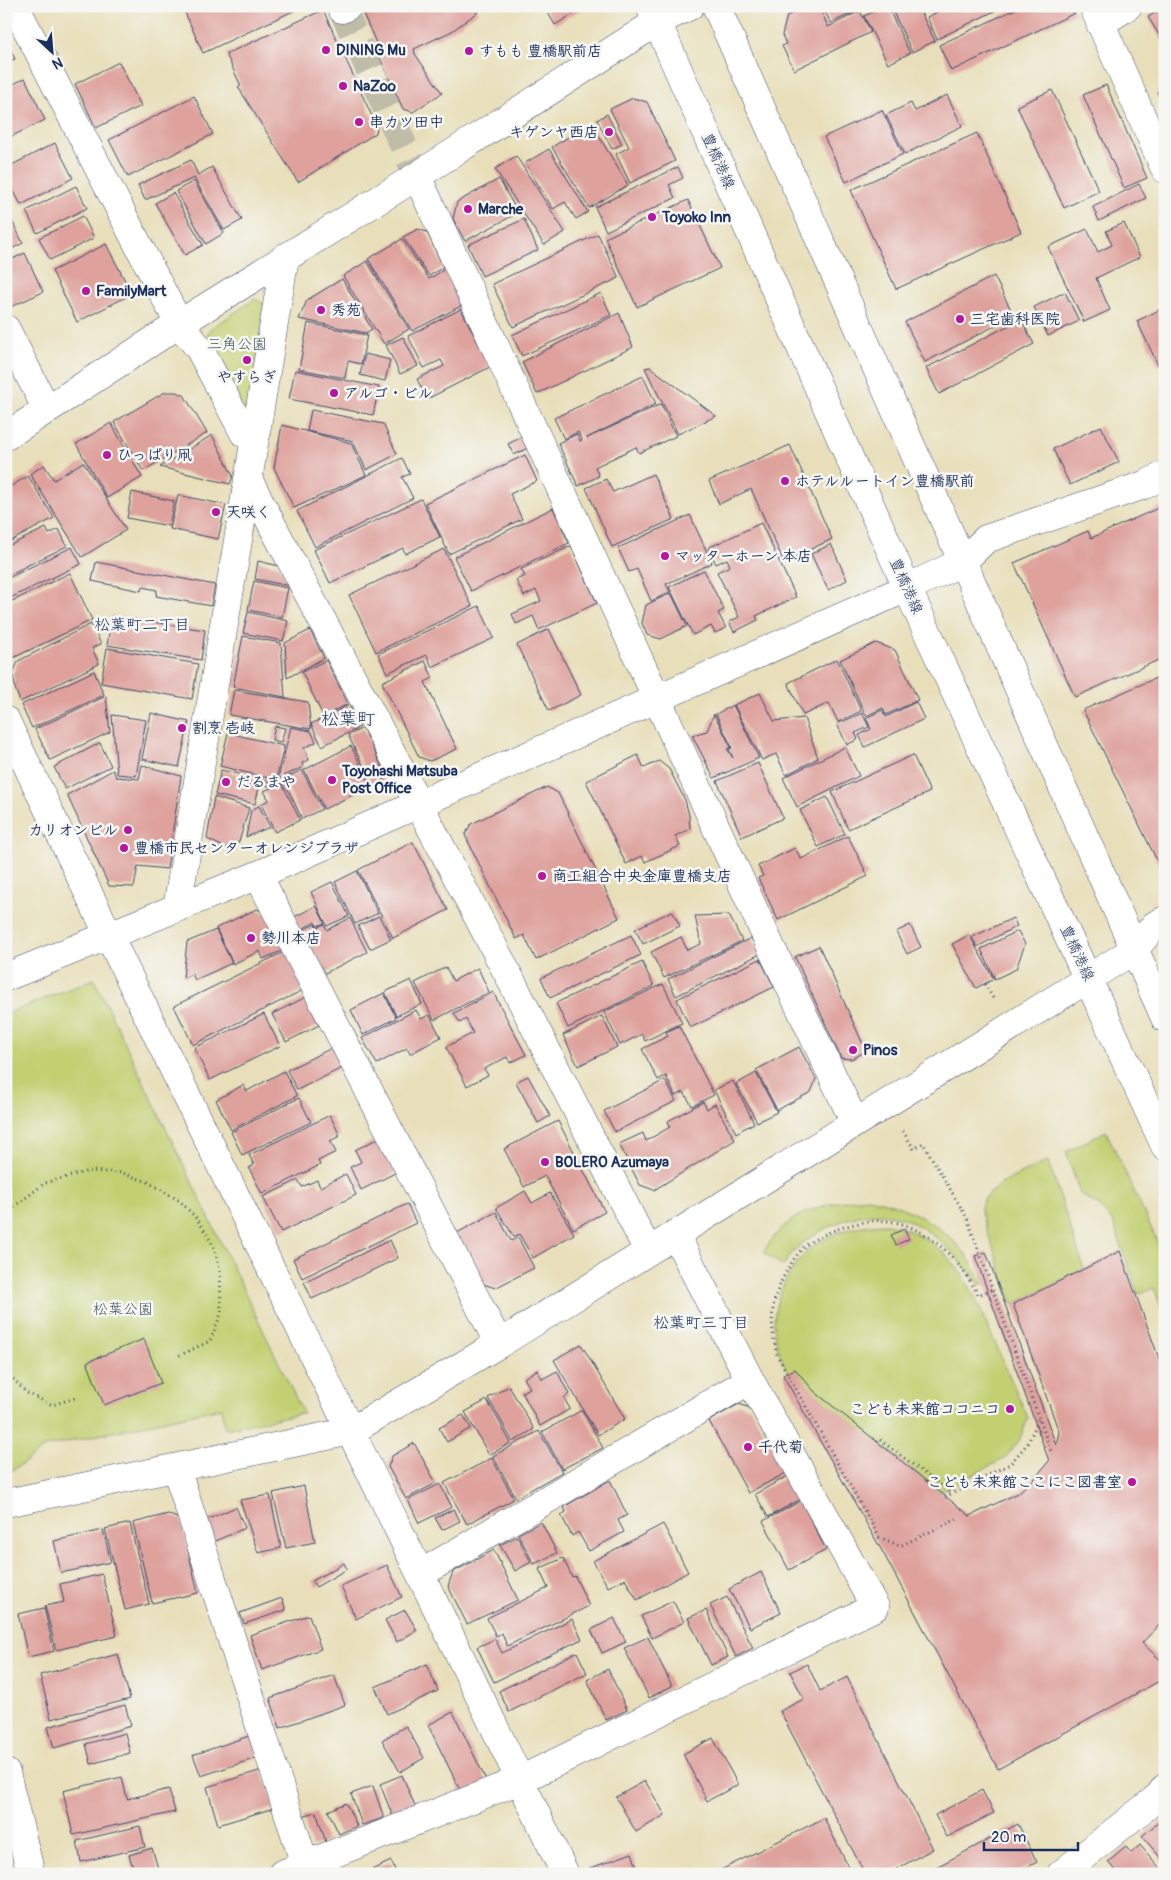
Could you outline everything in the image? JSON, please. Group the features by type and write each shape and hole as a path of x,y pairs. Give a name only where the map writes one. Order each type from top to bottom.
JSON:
{"street":[{"path":"15,6 179,324 199,348 244,433 256,436"},
{"path":"6,436 179,324 417,176 653,14 690,6"},
{"path":"716,6 1165,1018"},
{"path":"1128,6 1096,15 1165,169"},
{"name":"豊橋港線","path":"653,14 907,588 1165,1146"},
{"path":"417,176 800,1010 855,1123"},
{"path":"177,908 285,257"},
{"path":"6,329 47,410"},
{"path":"6,977 258,875 907,588 962,562 986,539 1144,485 1165,475"},
{"path":"248,479 517,991 648,1251"},
{"path":"6,721 108,936 420,1574 564,1874"},
{"path":"258,875 499,1344"},
{"path":"6,1503 350,1431 499,1344 1134,950 1155,925 1165,920"},
{"path":"176,1468 298,1871 520,1780 875,1607 750,1380 675,1234"},
{"path":"420,1574 750,1380"},
{"path":"6,1773 31,1874"},
{"path":"1061,1874 1158,1797 1165,1788"}],"path":[{"path":"984,984 993,998"},
{"path":"903,1131 914,1149 923,1143 967,1218 1052,1454"},
{"path":"6,1213 45,1183 88,1171 123,1172 148,1182 180,1201 198,1220 213,1244 220,1269 221,1314 210,1341 176,1358"},
{"path":"958,1519 919,1539 900,1546 879,1537 777,1355 772,1319 775,1299 783,1279 803,1249 841,1228 866,1221 888,1221 923,1234 938,1243 951,1255 963,1269 978,1295 993,1289"},
{"path":"6,1372 27,1393 52,1404 75,1398"},
{"path":"945,1497 1010,1464 1028,1443 1039,1418"},
{"path":"877,1442 880,1439 951,1493"}],"green space":[{"name":"三角公園","path":"255,299 264,304 252,408 243,410 207,336 210,329"},
{"name":"松葉公園","path":"94,979 303,1413 225,1429 221,1408 45,1447 6,1474 6,1014"},
{"path":"1106,1131 1165,1258 1165,1317 1154,1288 1138,1294 1113,1222 1099,1206 1080,1194 1066,1152"},
{"path":"1048,1161 1084,1269 1013,1304 982,1216 981,1207 990,1193 999,1186"},
{"path":"868,1198 907,1210 920,1216 943,1232 963,1251 983,1284 980,1285 965,1266 933,1235 915,1224 896,1217 876,1214 853,1217 829,1227 803,1243 792,1253 783,1266 763,1252 780,1230 802,1214 834,1203"},
{"path":"888,1224 903,1228 927,1240 947,1257 964,1278 972,1291 1028,1418 1019,1441 1004,1459 940,1492 788,1372 776,1339 774,1318 779,1295 793,1269 803,1256 826,1238 840,1232 871,1225"}],"building":[{"path":"182,6 304,6 203,53"},
{"path":"366,6 474,6 478,12 452,31 414,49 415,54 442,93 413,112 403,109 380,58 382,56 364,16"},
{"path":"544,6 586,6 555,25"},
{"path":"805,6 819,6 828,27 860,11 871,32 794,70 782,46 786,44 782,35 787,16"},
{"path":"822,6 857,6 859,10 831,23"},
{"path":"887,6 910,53 888,64 864,16"},
{"path":"904,6 907,12 918,7 935,41 912,52 893,12"},
{"path":"950,6 1005,6 937,39 927,17"},
{"path":"1022,6 1072,6 1075,13 951,71 939,45"},
{"path":"1165,7 1165,45 1148,17"},
{"path":"323,10 377,127 376,133 298,182 238,87 241,86 226,54"},
{"path":"6,40 15,59 6,62"},
{"path":"119,62 141,106 96,128 75,84"},
{"path":"25,78 45,120 6,139 6,88"},
{"path":"1106,85 1147,178 1124,188 1083,95"},
{"path":"1165,88 1165,109 1157,92"},
{"path":"1052,90 1099,191 1064,208 1017,106"},
{"path":"947,95 962,126 905,154 886,115 911,103 915,111"},
{"path":"194,96 213,134 128,177 109,140"},
{"path":"633,98 647,102 675,161 630,183 616,154 629,147 610,109"},
{"path":"882,110 903,154 846,182 824,137"},
{"name":"キゲンヤ西店","path":"607,114 622,144 612,149 597,120"},
{"path":"591,123 628,185 589,208 552,147"},
{"path":"977,133 1021,232 896,289 851,190"},
{"path":"55,143 73,178 21,205 6,176 6,168"},
{"path":"549,149 588,212 576,219 565,202 553,209 525,163"},
{"path":"516,156 565,232 544,245 495,169"},
{"path":"191,160 198,175 212,167 242,220 224,230 194,178 145,200 138,185"},
{"path":"678,167 683,178 669,185 675,198 606,231 595,207"},
{"path":"499,179 518,213 465,241 453,219 457,202"},
{"path":"194,181 224,233 206,244 176,191"},
{"path":"1139,184 1146,198 1099,221 1093,207"},
{"path":"76,186 87,208 37,233 26,211"},
{"path":"173,193 203,245 185,255 155,203"},
{"path":"688,200 720,268 637,307 605,238"},
{"path":"6,209 23,243 6,252"},
{"path":"83,216 94,238 50,260 39,238"},
{"path":"524,219 538,250 482,276 468,245"},
{"path":"1124,223 1140,257 1096,278 1110,310 1084,322 1048,247 1087,229 1098,252 1112,245 1106,231"},
{"path":"418,229 427,232 443,267 429,276 403,237"},
{"path":"598,234 619,278 513,327 492,284"},
{"path":"402,239 429,279 445,269 461,306 412,331 368,259"},
{"path":"106,244 132,294 77,322 52,271"},
{"path":"25,253 43,292 6,309 6,262"},
{"path":"367,261 409,329 384,344 343,276"},
{"name":"三宅歯科医院","path":"994,276 1014,316 925,362 905,322"},
{"path":"342,279 372,329 366,333 299,319 307,300"},
{"path":"1065,292 1079,321 1048,336 1034,307"},
{"path":"601,293 611,315 522,356 512,335"},
{"path":"1165,307 1165,367 1163,363 1158,365 1137,321"},
{"path":"461,309 490,367 427,399 417,379 444,366 441,360 424,368 408,336"},
{"path":"619,313 633,347 537,394 522,362"},
{"path":"1021,319 1034,344 939,394 926,368"},
{"path":"308,323 367,335 361,364 348,361 345,378 299,369"},
{"path":"403,337 418,366 400,374 386,345"},
{"path":"365,354 390,360 385,381 360,375"},
{"path":"650,367 716,416 678,434 645,368"},
{"name":"アルゴ・ビル","path":"295,370 379,387 373,415 289,399"},
{"path":"643,376 656,404 587,438 661,404 676,436 639,453 636,447 595,467 599,476 578,486 558,443 577,434 580,441 582,440 578,432 564,439 554,418"},
{"path":"165,392 176,392 184,395 207,433 143,471 114,422"},
{"path":"311,410 383,424 397,454 366,470 353,441 307,431"},
{"path":"111,423 142,477 107,498 76,444"},
{"path":"282,425 351,443 366,475 294,508 274,468"},
{"path":"1101,426 1119,462 1070,485 1053,449"},
{"path":"212,435 233,476 230,484 160,467"},
{"path":"522,437 528,448 514,455 508,444"},
{"path":"790,445 832,539 784,562 751,489 719,504 709,481"},
{"path":"525,455 537,481 510,494 522,519 449,554 425,503"},
{"path":"402,458 410,474 402,477 413,498 315,547 297,511"},
{"path":"83,462 126,530 82,557 30,474 44,465 54,480"},
{"path":"653,474 674,519 612,547 586,488 606,479 613,492"},
{"path":"28,476 54,518 11,541 6,533 6,489"},
{"path":"132,492 174,501 169,526 127,518"},
{"path":"178,495 226,505 218,539 170,529"},
{"path":"421,499 440,537 405,554 403,548 330,583 314,550"},
{"path":"1165,505 1165,657 1075,697 1014,563 1088,531 1091,538"},
{"path":"553,508 569,543 471,591 454,557"},
{"name":"マッターホーン 本店","path":"690,515 712,563 666,584 670,592 651,601 637,569 629,572 618,548"},
{"path":"761,523 796,597 756,616 758,620 734,632 729,622 739,617 717,572 730,566 727,559 716,564 708,548"},
{"path":"46,528 49,534 59,529 67,546 6,576 6,547"},
{"path":"831,544 847,580 828,590 811,554"},
{"path":"571,546 597,603 539,630 533,616 516,624 512,614 541,601 536,590 524,596 516,580 525,576 521,569"},
{"path":"72,547 81,564 6,600 6,579"},
{"path":"444,549 472,606 376,652 349,595"},
{"path":"258,561 279,566 290,586 255,579"},
{"path":"96,562 215,585 211,606 156,596 157,590 142,587 141,591 92,581"},
{"path":"704,570 724,610 718,613 726,628 715,633 711,626 693,635 669,587"},
{"path":"70,573 92,620 13,658 6,658 6,604"},
{"path":"254,581 288,588 282,617 248,610"},
{"name":"マッターホーン 本店","path":"671,593 687,626 661,639 647,635 642,623 646,605"},
{"path":"479,606 494,638 432,667 427,655 387,673 378,654"},
{"path":"248,612 288,621 283,641 243,633"},
{"path":"112,616 205,630 201,660 107,645"},
{"path":"91,624 101,644 92,648 99,664 20,702 13,674 18,661"},
{"path":"549,629 581,695 549,711 517,645"},
{"path":"310,630 324,658 287,678 285,643"},
{"path":"243,636 281,643 285,697 233,687"},
{"path":"876,643 895,650 918,700 886,715 883,708 866,716 840,660"},
{"path":"107,648 198,664 192,699 101,683"},
{"path":"837,659 861,711 838,722 829,703 803,715 788,683"},
{"path":"326,660 348,704 323,716 302,672"},
{"path":"425,661 433,678 425,682 457,749 430,761 419,757 382,682"},
{"path":"94,671 104,695 32,728 21,705"},
{"path":"1165,674 1165,877 1083,710"},
{"path":"234,690 308,702 311,729 229,715"},
{"path":"760,693 774,721 804,718 818,758 786,775 776,754 762,760 734,705"},
{"path":"106,696 110,732 50,760 35,729"},
{"path":"916,702 924,719 865,747 859,735 871,729 866,718 882,710 886,717"},
{"path":"349,705 360,727 322,746 311,724"},
{"path":"733,705 759,758 714,778 692,735 707,731 714,714 731,747 727,749 733,758 729,749 732,748 716,714"},
{"path":"151,713 189,722 179,767 142,759"},
{"path":"862,713 869,727 855,733 858,739 847,745 837,724"},
{"path":"112,715 146,720 136,776 117,774"},
{"path":"275,726 285,728 281,742 272,740"},
{"path":"291,727 311,731 316,742 304,748 309,760 302,763 303,767 278,779"},
{"path":"363,728 385,773 383,781 373,786 348,735"},
{"path":"228,733 284,746 276,780 220,766"},
{"path":"100,743 111,766 65,789 54,767"},
{"path":"351,746 371,786 324,809 304,770"},
{"path":"845,747 859,776 797,807 783,778"},
{"path":"638,755 644,768 659,761 669,769 685,800 690,829 675,836 680,846 645,862 642,856 626,864 586,781"},
{"path":"913,755 930,792 848,829 832,792"},
{"path":"758,763 783,818 742,837 717,781"},
{"name":"カリオンビル","path":"142,765 181,776 167,869 138,866 134,887 109,886 67,795 113,770 116,777 139,779"},
{"path":"221,770 271,782 270,786 260,784 255,804 215,795"},
{"path":"302,770 322,809 302,819 283,779"},
{"path":"282,783 300,820 275,832 261,804 269,800 264,791"},
{"name":"商工組合中央金庫豊橋支店","path":"547,787 558,793 619,918 536,960 524,935 516,939 465,835 471,824"},
{"path":"214,797 249,808 239,842 226,848 207,839"},
{"path":"827,797 845,834 818,847 800,810"},
{"path":"259,806 270,827 246,837 251,810"},
{"path":"848,836 868,876 778,920 758,878 763,876 758,866 795,848 801,859"},
{"path":"413,842 448,910 393,938 358,870"},
{"path":"357,871 378,913 355,924 335,882"},
{"path":"332,882 349,916 327,926 311,892"},
{"path":"316,906 325,923 317,926 315,922 300,930 294,917"},
{"name":"勢川本店","path":"257,909 271,916 286,949 263,959 260,951 233,964 216,928"},
{"path":"672,911 680,926 643,944 635,929"},
{"path":"729,915 742,941 664,978 651,952 681,937 687,950 701,944 695,916"},
{"path":"379,916 391,939 370,949 358,926"},
{"path":"350,918 367,952 323,974 301,931 315,924 317,928 324,924 327,930"},
{"path":"1013,918 1017,926 977,947 972,937"},
{"path":"910,925 921,947 907,954 896,932"},
{"path":"216,930 232,963 195,980 192,974 183,978 187,942"},
{"path":"1018,931 1025,944 1016,969 995,979 981,949"},
{"path":"631,935 641,955 550,998 541,978"},
{"path":"969,935 994,979 976,988 952,944"},
{"path":"751,938 760,954 676,996 668,979"},
{"path":"819,946 866,1051 852,1059 841,1058 795,957"},
{"path":"288,950 307,988 193,1045 174,1006"},
{"path":"760,959 774,987 690,1028 677,999"},
{"path":"642,962 654,986 568,1028 556,1003"},
{"path":"446,967 453,981 478,968 489,992 434,1020 415,983"},
{"path":"411,980 422,1004 396,1016 385,992"},
{"path":"663,984 682,1023 645,1041 642,1034 620,1045 604,1012"},
{"path":"493,992 526,1055 510,1063 507,1057 484,1069 488,1075 467,1086 446,1047 473,1033 466,1019 460,1023 454,1013"},
{"path":"384,993 396,1018 363,1035 351,1010"},
{"path":"306,997 319,1025 286,1042 272,1014"},
{"path":"416,1010 421,1019 429,1015 441,1037 410,1054 407,1048 377,1064 362,1038"},
{"path":"264,1014 280,1046 210,1080 194,1048"},
{"path":"602,1016 617,1047 578,1066 563,1035"},
{"path":"679,1026 714,1095 692,1106 684,1092 675,1096 666,1076 658,1080 642,1049 668,1036 666,1032"},
{"path":"336,1046 346,1066 297,1090 287,1070"},
{"path":"799,1047 816,1079 811,1092 777,1110 756,1070"},
{"path":"284,1071 297,1096 231,1130 216,1100 243,1085 247,1091"},
{"path":"756,1073 777,1112 757,1122 736,1084"},
{"path":"528,1076 550,1116 538,1123 516,1082"},
{"path":"665,1080 676,1101 615,1132 604,1111"},
{"path":"733,1081 754,1123 736,1133 714,1090"},
{"path":"299,1098 311,1122 242,1155 231,1132"},
{"path":"703,1102 707,1109 715,1104 735,1140 654,1190 640,1185 619,1144 643,1133 646,1141 670,1127 668,1121"},
{"path":"330,1115 340,1136 330,1141 336,1152 318,1161 320,1165 262,1194 249,1168 254,1165 249,1155"},
{"name":"BOLERO Azumaya","path":"558,1121 605,1212 573,1229 545,1176 524,1187 504,1149"},
{"path":"381,1137 399,1171 361,1190 350,1167 361,1162 355,1150"},
{"path":"346,1174 356,1195 281,1232 263,1197 298,1180 302,1187 317,1180 320,1187"},
{"path":"525,1191 532,1203 550,1193 574,1234 533,1258 519,1234 514,1237 496,1208"},
{"path":"407,1204 416,1223 302,1278 293,1259"},
{"path":"496,1212 511,1241 518,1237 534,1268 495,1288 478,1282 453,1235"},
{"path":"904,1229 909,1239 896,1245 891,1235"},
{"path":"390,1240 398,1258 312,1299 304,1282"},
{"name":"こども未来館ココニコ","path":"1120,1251 1165,1375 1165,1619 1142,1643 1165,1664 1165,1678 998,1769 886,1558 783,1375 795,1369 815,1392 970,1516 1018,1493 1035,1478 1049,1461 975,1256 986,1252 1056,1445 1059,1432 1013,1304"},
{"path":"144,1339 161,1383 104,1405 87,1362"},
{"path":"581,1344 625,1419 598,1435 554,1360"},
{"path":"537,1370 542,1379 557,1371 569,1394 564,1398 570,1409 540,1426 522,1392 530,1388 524,1378"},
{"path":"509,1386 534,1429 513,1442 488,1398"},
{"path":"487,1400 511,1443 489,1455 465,1412"},
{"name":"千代菊","path":"739,1404 750,1408 786,1473 748,1493 709,1421"},
{"path":"582,1410 603,1448 562,1469 542,1432"},
{"path":"463,1415 471,1428 447,1442 439,1428"},
{"path":"539,1431 562,1472 516,1498 493,1456"},
{"path":"414,1443 436,1483 406,1499 388,1467 392,1456"},
{"path":"492,1458 514,1499 467,1524 444,1483"},
{"path":"788,1476 801,1499 768,1517 755,1494"},
{"path":"610,1480 627,1515 618,1520 624,1532 589,1551 578,1532 572,1536 561,1515 566,1512 564,1507"},
{"path":"440,1484 452,1507 419,1523 408,1500"},
{"path":"304,1486 315,1542 286,1548 273,1493"},
{"path":"270,1495 281,1548 258,1553 240,1500"},
{"path":"801,1501 826,1550 789,1570 763,1521"},
{"path":"236,1507 245,1528 208,1544 199,1523"},
{"path":"454,1509 460,1521 442,1530 435,1518"},
{"path":"168,1514 181,1520 198,1593 152,1603 133,1523"},
{"path":"541,1522 557,1553 534,1564 518,1534"},
{"path":"130,1523 149,1604 125,1610 105,1529"},
{"path":"663,1524 688,1572 637,1600 625,1579 608,1587 593,1561"},
{"path":"103,1530 111,1562 61,1573 54,1541"},
{"path":"517,1536 531,1562 515,1571 500,1545"},
{"path":"494,1550 518,1600 467,1624 448,1586 453,1572"},
{"path":"563,1558 572,1577 575,1576 589,1606 507,1646 502,1633 496,1636 487,1618 548,1588 539,1569"},
{"path":"344,1563 347,1569 316,1587 312,1581"},
{"path":"387,1565 402,1597 356,1619 341,1586"},
{"path":"761,1572 781,1613 750,1628 729,1589"},
{"path":"102,1574 117,1636 56,1650 45,1606 64,1602 60,1584"},
{"path":"727,1597 753,1648 736,1657 710,1605"},
{"path":"282,1598 286,1610 244,1624 240,1613"},
{"path":"673,1601 684,1622 652,1638 641,1616"},
{"path":"44,1608 54,1651 28,1657 18,1614"},
{"path":"405,1610 417,1630 397,1642 385,1620"},
{"path":"706,1610 728,1657 711,1665 688,1618"},
{"path":"309,1615 321,1649 262,1670 250,1635"},
{"path":"614,1618 626,1642 602,1653 591,1630"},
{"path":"572,1619 582,1639 494,1682 477,1647 495,1639 502,1653"},
{"path":"648,1637 672,1686 649,1698 624,1648"},
{"path":"577,1652 587,1673 509,1712 499,1691"},
{"path":"118,1654 130,1699 51,1719 40,1675"},
{"path":"427,1664 438,1691 387,1714 375,1687"},
{"path":"807,1664 820,1691 847,1677 933,1849 887,1874 865,1874 780,1711 804,1699 790,1672"},
{"path":"608,1669 627,1710 606,1720 587,1680"},
{"path":"334,1675 345,1705 280,1728 270,1698"},
{"path":"125,1705 131,1726 54,1748 48,1727"},
{"path":"453,1712 489,1786 464,1798 428,1725"},
{"path":"406,1726 424,1758 400,1772 382,1740"},
{"path":"125,1733 130,1753 91,1764 86,1744"},
{"path":"255,1734 262,1756 201,1776 193,1755"},
{"path":"713,1738 738,1785 707,1801 683,1754"},
{"path":"262,1770 274,1808 218,1825 207,1787"},
{"path":"402,1775 416,1808 393,1817 380,1784"},
{"path":"122,1777 127,1799 169,1789 175,1812 73,1835 63,1791"},
{"path":"645,1781 665,1815 636,1832 616,1797"},
{"path":"373,1786 384,1818 362,1825 351,1794"},
{"path":"982,1790 994,1813 947,1837 935,1815"},
{"path":"346,1803 357,1826 339,1834 328,1811"},
{"path":"316,1812 326,1842 312,1847 302,1816"},
{"path":"1165,1817 1165,1863 1142,1836"},
{"path":"824,1818 852,1874 713,1874"},
{"path":"1018,1824 1037,1862 1014,1874 923,1874"},
{"path":"140,1826 145,1847 81,1862 77,1841"},
{"path":"1140,1845 1165,1874 1118,1874 1108,1862 1126,1847 1131,1853"},
{"path":"152,1848 159,1872 135,1874 129,1855"},
{"path":"632,1853 638,1871 630,1874 589,1874 588,1869"},
{"path":"391,1861 397,1874 363,1874"}],"tunnel":[{"path":"341,6 417,176"}],"place":[{"name":"DINING Mu","path":"326,50"},
{"name":"すもも 豊橋駅前店","path":"469,51"},
{"name":"NaZoo","path":"343,86"},
{"name":"串カツ田中","path":"359,122"},
{"name":"キゲンヤ西店","path":"609,132"},
{"name":"Marche","path":"468,209"},
{"name":"Toyoko Inn","path":"652,217"},
{"name":"FamilyMart","path":"86,291"},
{"name":"秀苑","path":"321,310"},
{"name":"三宅歯科医院","path":"960,319"},
{"name":"やすらぎ","path":"247,360"},
{"name":"アルゴ・ビル","path":"334,393"},
{"name":"ひっぱり凧","path":"107,455"},
{"name":"ホテルルートイン豊橋駅前","path":"785,481"},
{"name":"天咲く","path":"216,512"},
{"name":"マッターホーン 本店","path":"665,556"},
{"name":"割烹 壱岐","path":"182,728"},
{"name":"Toyohashi Matsuba Post Office","path":"332,780"},
{"name":"だるまや","path":"226,782"},
{"name":"カリオンビル","path":"128,830"},
{"name":"豊橋市民センターオレンジプラザ","path":"124,848"},
{"name":"商工組合中央金庫豊橋支店","path":"542,876"},
{"name":"勢川本店","path":"251,938"},
{"name":"Pinos","path":"853,1050"},
{"name":"BOLERO Azumaya","path":"545,1162"},
{"name":"こども未来館ココニコ","path":"1010,1409"},
{"name":"千代菊","path":"748,1447"},
{"name":"こども未来館ここにこ図書室","path":"1132,1482"}],"district":[{"name":"松葉町二丁目","path":"142,625"},
{"name":"松葉町","path":"348,719"},
{"name":"松葉町三丁目","path":"701,1323"}]}
